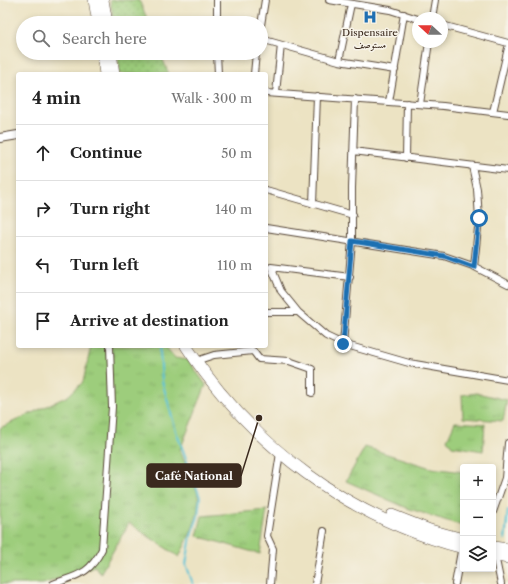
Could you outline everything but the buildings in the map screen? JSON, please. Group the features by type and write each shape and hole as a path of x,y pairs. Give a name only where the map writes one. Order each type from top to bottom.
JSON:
{"highway":[{"path":"94,0 97,16"},
{"path":"103,0 106,16"},
{"path":"103,60 105,72"},
{"path":"112,60 114,72"},
{"path":"187,348 205,374 233,407 280,453 321,485 366,511 407,530 460,543"},
{"path":"195,348 220,382 254,420 313,471 350,494 381,510 460,543"},
{"path":"496,552 508,549"},
{"path":"496,553 508,558"}],"street":[{"path":"217,0 217,16"},
{"path":"262,16 265,0"},
{"path":"329,0 390,10 412,17"},
{"path":"433,12 435,0"},
{"path":"339,61 351,4"},
{"path":"389,102 404,14"},
{"path":"448,27 508,43"},
{"path":"268,40 281,45 307,49 339,61 395,70"},
{"path":"276,93 281,45"},
{"path":"420,104 428,48"},
{"path":"493,112 508,48"},
{"path":"217,60 218,72"},
{"path":"254,72 255,60"},
{"path":"268,93 420,104 508,114"},
{"path":"313,204 317,96"},
{"path":"343,344 352,241 355,99"},
{"path":"406,158 407,103"},
{"path":"0,138 16,135"},
{"path":"353,152 508,170"},
{"path":"472,166 477,189 479,218 474,267"},
{"path":"268,191 353,215"},
{"path":"268,228 444,256 474,267 508,284"},
{"path":"350,277 271,267 281,291 298,312 326,336 343,344 409,363 508,380"},
{"path":"268,312 298,312"},
{"path":"53,584 86,570 95,563 102,549 112,408 110,348"},
{"path":"202,359 214,355 253,351 259,359 289,361 312,370 312,393"},
{"path":"496,504 505,478 508,443"},
{"path":"270,584 273,549 267,536 280,453"},
{"path":"315,584 324,531"},
{"path":"455,584 460,559"},
{"path":"496,561 501,584"}],"green space":[{"path":"110,0 139,0 146,16 113,16"},
{"path":"119,60 163,60 168,72 120,72"},
{"path":"91,348 167,348 175,358 188,360 206,385 180,450 195,485 198,496 197,512 193,528 179,557 129,523 100,574 95,566 43,584 0,584 0,428 68,396 83,382"},
{"path":"477,393 507,400 503,421 463,418 462,395"},
{"path":"455,422 485,424 483,451 452,446 447,440"},
{"path":"365,447 431,468 460,472 460,525 407,508 346,481"},
{"path":"267,510 260,554 197,536 202,516"}],"waterway":[{"path":"161,348 162,381 176,431 200,497 198,517 191,536 186,564 193,584"},
{"path":"505,539 508,510"}],"place":[{"name":"Dispensaire مستوصف","path":"370,17"},
{"name":"Café National","path":"259,418"}],"route":[{"path":"343,344 352,241 444,256 474,267 479,218"}]}
